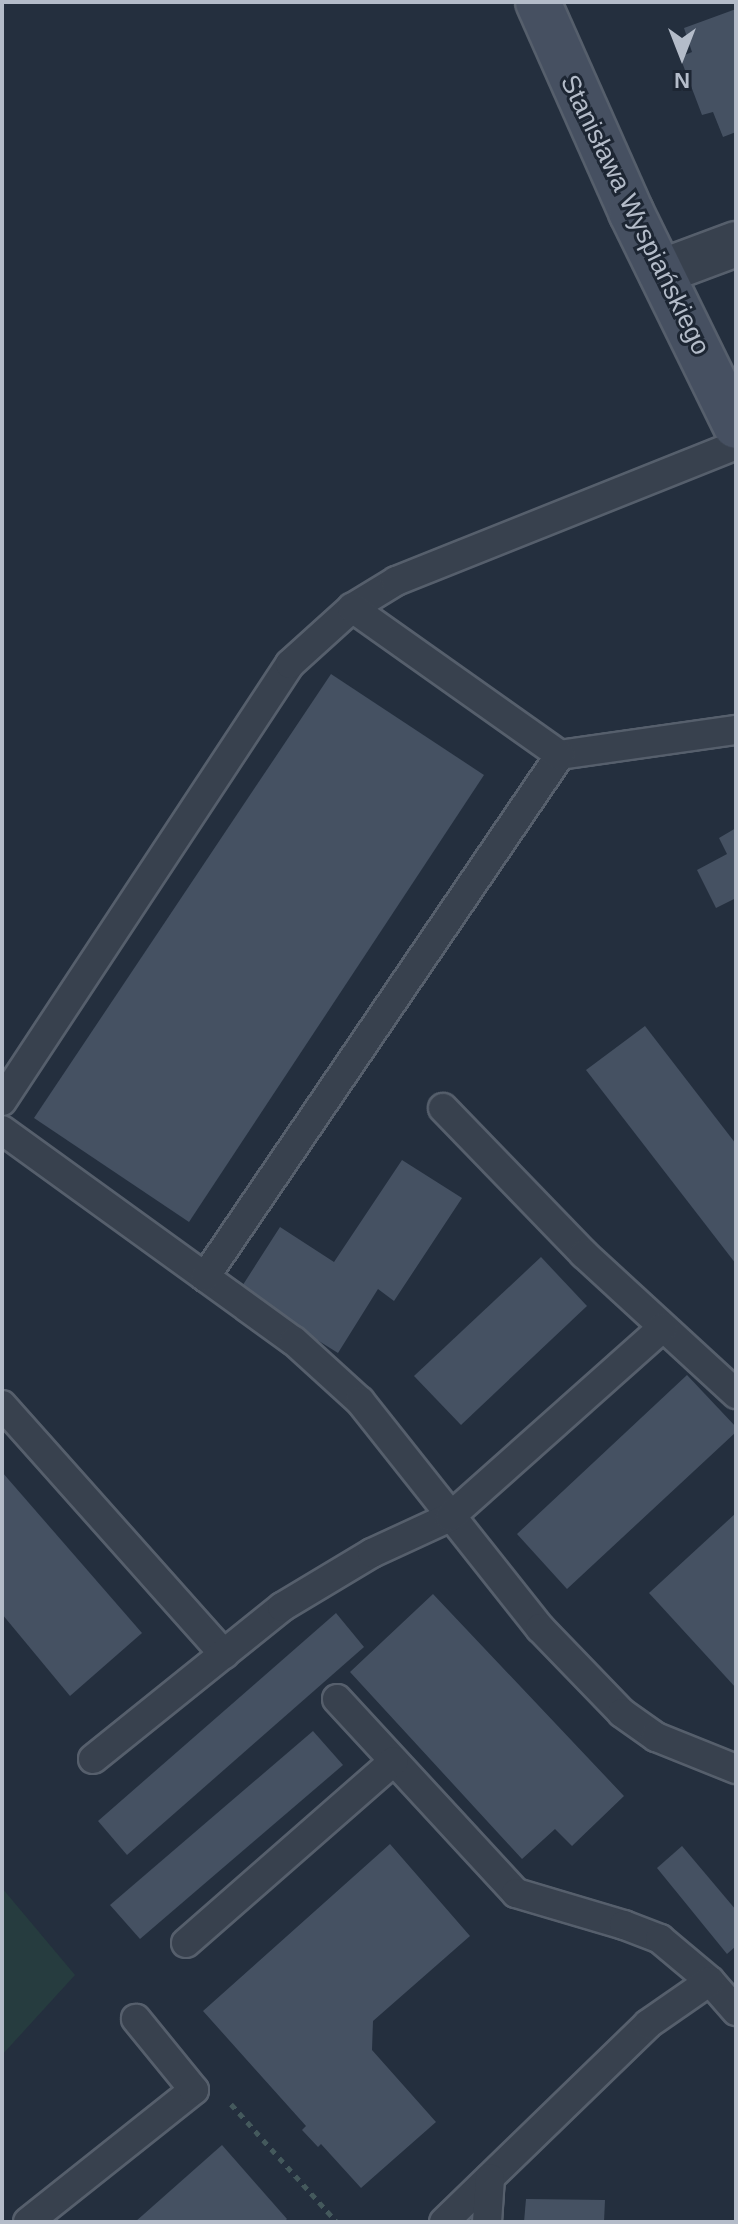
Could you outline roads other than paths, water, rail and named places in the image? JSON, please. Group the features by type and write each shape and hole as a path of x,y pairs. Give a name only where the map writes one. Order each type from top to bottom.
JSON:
{"main road":[{"name":"Stanisława Wyspiańskiego","path":"538,2 563,66 736,426"}],"street":[{"path":"661,272 736,244"}],"lane":[{"path":"2,1101 290,664 352,608 396,581 736,445"},
{"path":"352,608 560,755 736,730"},
{"path":"205,1277 560,755"},
{"path":"443,1108 584,1254 736,1394"},
{"path":"2,1130 294,1341 360,1401 540,1628 622,1713 656,1737 736,1769"},
{"path":"93,1759 295,1599 372,1553 450,1517 663,1327"},
{"path":"2,1405 224,1654"},
{"path":"337,1699 516,1893 660,1939 710,1981 736,2011"},
{"path":"186,1943 394,1761"},
{"path":"444,2222 648,2024 710,1981"},
{"path":"28,2222 194,2090 136,2019"},
{"path":"487,2222 490,2178"}]}
